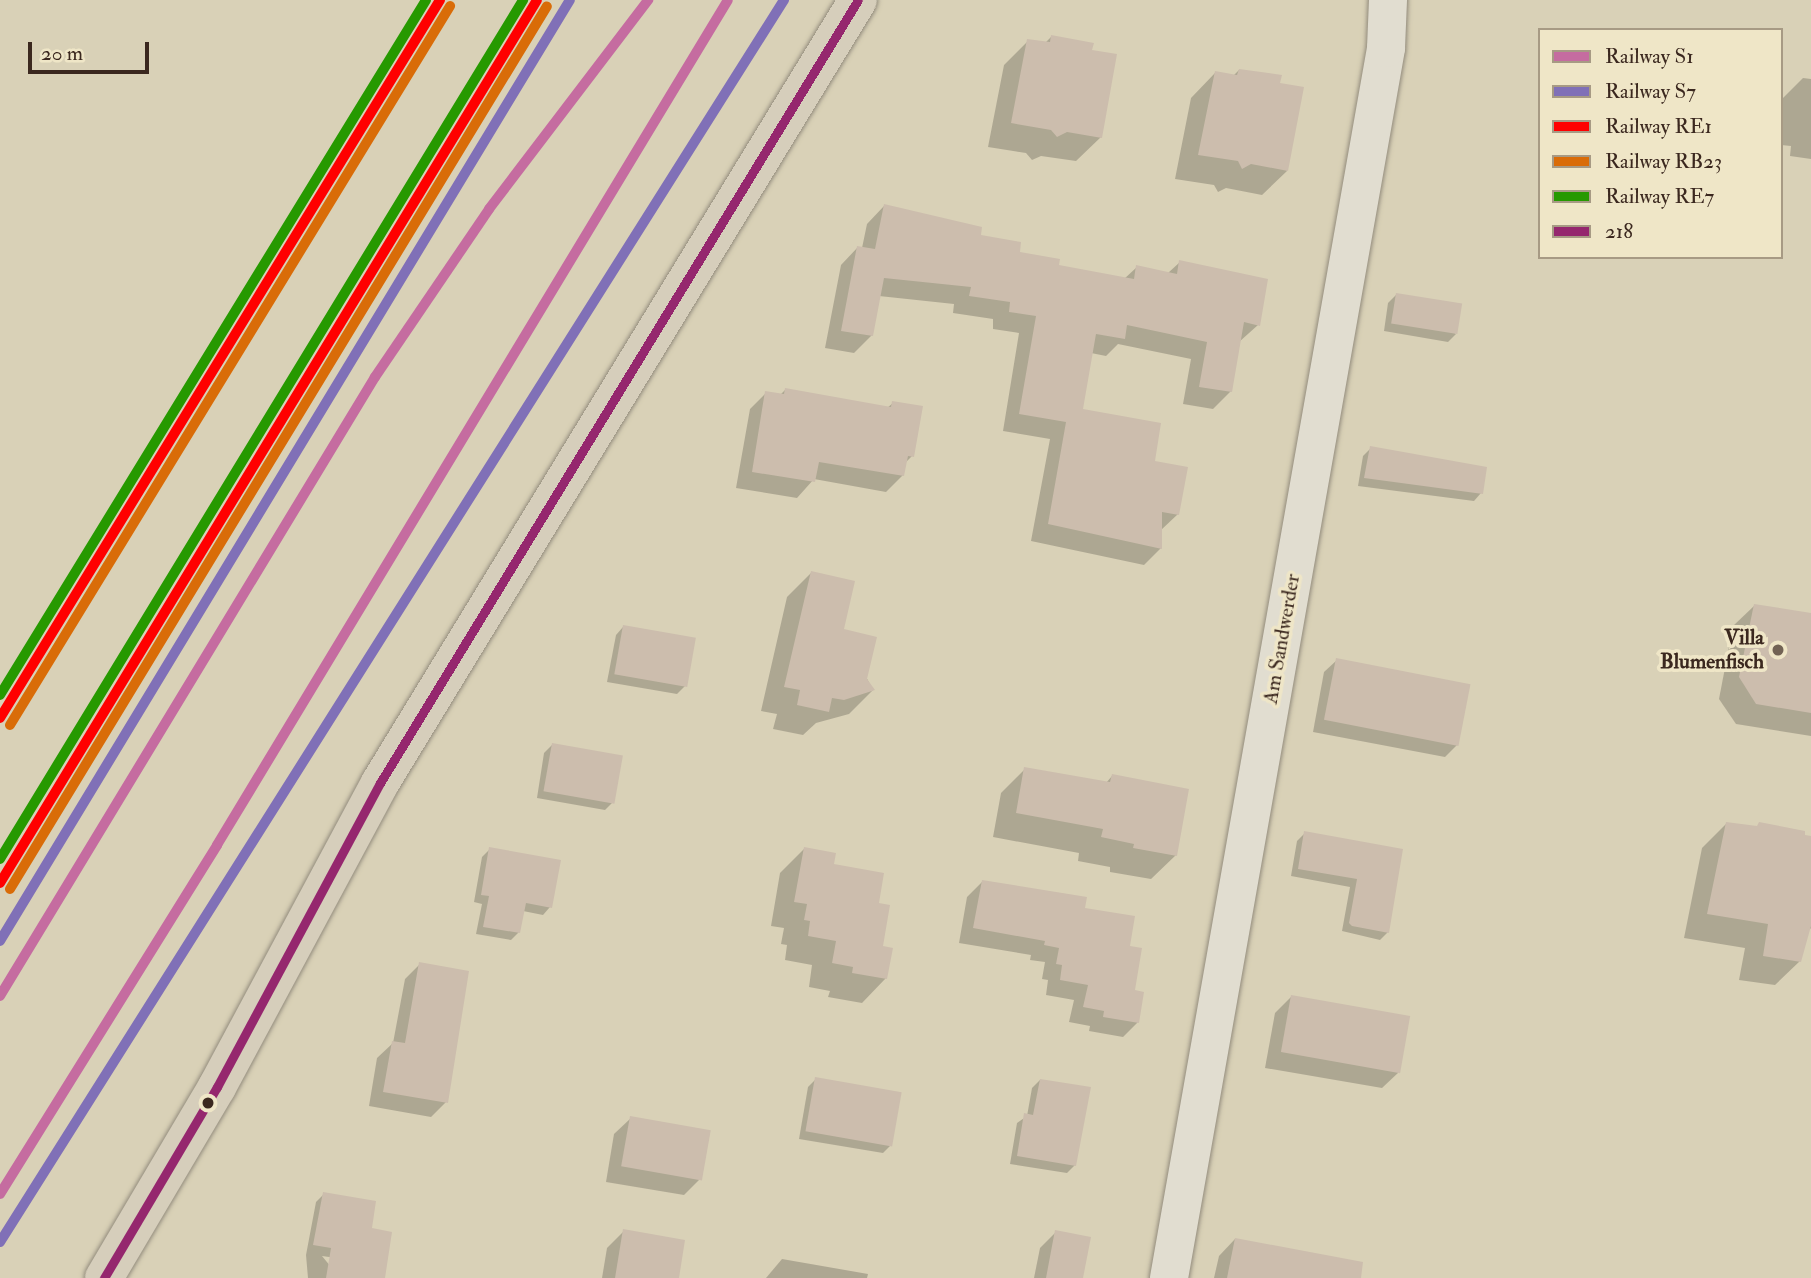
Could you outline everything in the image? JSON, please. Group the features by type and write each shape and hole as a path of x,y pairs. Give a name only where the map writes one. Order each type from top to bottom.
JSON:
{"main road":[{"path":"104,1278 217,1087 380,783 858,0"}],"street":[{"name":"Am Sandwerder","path":"1169,1278 1384,62 1388,0"}],"building":[{"path":"1051,35 1094,43 1092,50 1117,54 1102,138 1067,132 1057,137 1051,130 1011,123 1027,39 1050,42"},
{"path":"1239,69 1282,75 1280,83 1304,87 1288,171 1251,164 1242,169 1238,161 1198,155 1215,71 1237,75"},
{"path":"884,204 982,227 981,235 1021,242 1020,252 1060,259 1059,265 1134,279 1136,265 1177,274 1179,260 1268,279 1260,326 1244,322 1232,392 1199,387 1207,342 1127,325 1125,339 1096,334 1083,409 1161,423 1155,461 1188,467 1179,515 1162,512 1162,549 1048,524 1066,422 1019,414 1036,316 1009,312 1010,302 969,296 971,287 884,278 873,336 841,331 857,246 875,249"},
{"path":"1396,293 1462,303 1457,334 1391,324"},
{"path":"785,388 891,407 892,401 923,406 914,457 908,456 904,476 819,462 815,482 752,472 765,391 784,394"},
{"path":"1370,446 1487,467 1483,494 1364,478"},
{"path":"811,571 855,581 844,629 877,637 867,679 875,690 844,700 832,698 829,712 797,705 800,690 784,687"},
{"name":"Villa Blumenfisch","path":"1754,604 1811,613 1811,713 1756,704 1739,677"},
{"path":"623,625 696,638 687,687 614,674"},
{"path":"1336,658 1470,684 1458,746 1324,720"},
{"path":"552,743 623,756 614,804 543,791"},
{"path":"1024,767 1110,782 1112,774 1189,789 1177,856 1133,848 1134,844 1101,837 1103,829 1016,813"},
{"path":"1726,822 1757,826 1759,822 1805,831 1805,835 1811,836 1811,926 1801,962 1763,956 1768,924 1707,914"},
{"path":"1304,831 1403,849 1389,933 1352,926 1349,923 1357,879 1298,869"},
{"path":"489,847 561,860 552,908 526,903 520,933 483,927 489,896 481,895"},
{"path":"804,847 836,853 834,864 884,873 879,903 890,905 883,946 893,948 887,979 852,973 853,967 832,963 836,941 808,936 810,921 804,920 807,904 794,902"},
{"path":"982,880 1087,897 1085,908 1135,916 1130,946 1142,948 1135,990 1144,992 1139,1023 1103,1017 1104,1011 1083,1007 1088,985 1060,980 1062,965 1056,964 1059,948 1044,945 1045,941 973,928"},
{"path":"419,962 469,971 448,1103 383,1092 392,1041 405,1043"},
{"path":"1291,995 1410,1016 1400,1073 1281,1052"},
{"path":"815,1077 902,1092 892,1146 805,1131"},
{"path":"1040,1079 1091,1087 1076,1166 1017,1156 1024,1113 1033,1115"},
{"path":"630,1116 711,1130 702,1180 621,1166"},
{"path":"323,1192 376,1201 372,1228 392,1232 385,1278 326,1278 331,1248 313,1245"},
{"path":"623,1229 685,1240 679,1278 615,1278"},
{"path":"1055,1230 1091,1237 1083,1278 1046,1278"},
{"path":"1235,1238 1363,1262 1361,1278 1227,1278"}],"rail line":[{"name":"RE7","path":"0,695 426,0"},
{"name":"RE1","path":"0,718 440,0"},
{"name":"RE7","path":"0,859 523,0"},
{"name":"RE1","path":"0,883 537,0"},
{"name":"S7","path":"0,941 570,0"},
{"name":"S1","path":"0,996 375,377 489,209 648,0"},
{"name":"S1","path":"0,1194 217,845 728,0"},
{"name":"S7","path":"0,1242 784,0"},
{"name":"RB23","path":"10,725 450,6"},
{"name":"RB23","path":"10,889 547,6"}],"transit line":[{"name":"218","path":"104,1278 217,1087 380,783 858,0"}],"place":[{"name":"Villa Blumenfisch","path":"1778,650"}]}
